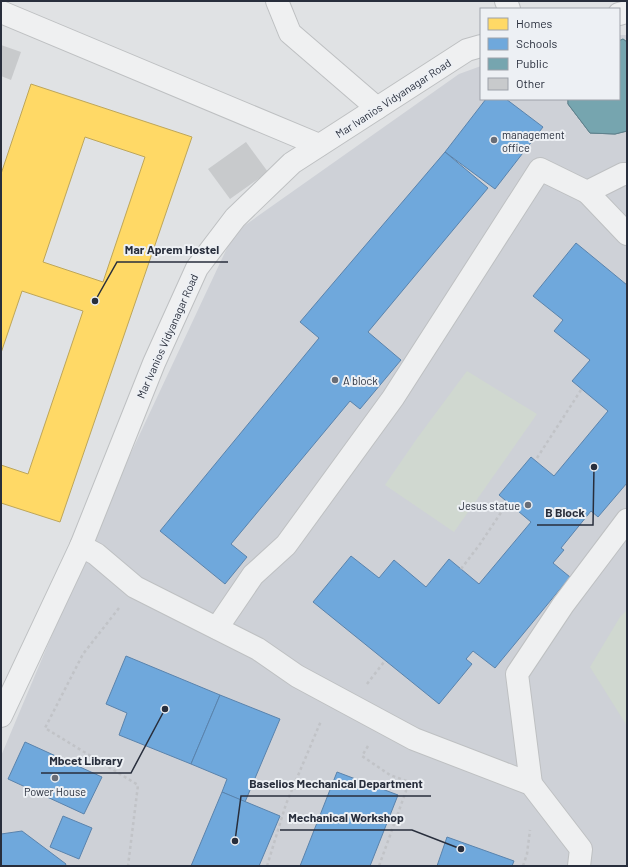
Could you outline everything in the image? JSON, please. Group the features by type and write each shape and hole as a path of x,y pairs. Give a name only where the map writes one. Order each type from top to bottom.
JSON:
{"lane":[{"path":"277,1 290,32 377,108"},
{"path":"1,12 319,145"},
{"name":"Mar Ivanios Vidyanagar Road","path":"1,716 81,546 154,363 197,268 235,218 292,162 467,50 480,46"},
{"path":"217,628 253,575 286,545 393,398 540,169 587,192 627,234"},
{"path":"587,192 623,174 627,174"},
{"path":"578,866 581,849 531,784 517,674 563,605 627,520"},
{"path":"81,546 96,554 135,587 258,649 297,676 414,739 531,784"}],"path":[{"path":"537,458 580,390"},
{"path":"461,568 480,544 504,508"},
{"path":"128,866 138,785 45,728 83,654 135,587"},
{"path":"267,866 286,804 332,695"},
{"path":"379,866 406,791 407,781 390,774 362,756 384,723"}],"shaded area":[{"path":"620,35 627,35 627,866 1,866 1,756 108,502 234,233 459,74 480,66 480,100 620,100"},
{"path":"467,371 537,414 454,532 385,485 418,437"},
{"path":"627,610 627,726 590,667 620,617"}],"building: Homes":[{"path":"31,84 192,137 60,522 1,503 1,465 28,474 83,311 22,291 1,353 1,174","holes":["85,137 145,157 103,282 43,262"]}],"building: Schools":[{"name":"management office","path":"485,100 507,100 543,127 495,189 445,152"},
{"name":"A block","path":"445,152 488,188 368,332 401,360 360,409 350,401 231,544 247,557 225,584 160,531 319,338 300,322"},
{"path":"576,243 627,285 627,483 598,517 591,511 561,548 564,550 553,563 570,577 495,668 473,651 466,659 472,664 439,704 313,602 351,556 379,578 394,560 426,587 449,559 479,584 531,522 499,495 531,457 554,476 608,411 572,381 590,360 554,331 563,320 533,296"},
{"path":"126,656 220,695 191,764 119,735 127,713 106,704"},
{"path":"220,695 280,719 245,802 222,792 227,779 191,764"},
{"name":"Power House","path":"25,742 102,777 84,814 8,779"},
{"path":"337,772 398,795 370,866 300,866"},
{"path":"222,792 280,816 259,866 191,866"},
{"path":"63,816 92,828 79,859 50,847"},
{"path":"22,831 66,864 65,866 1,866 1,834"},
{"path":"447,837 514,861 512,866 437,866"}],"building: Public":[{"path":"623,39 627,42 627,131 615,134 590,133 568,104 568,100 620,100 620,40"},
{"path":"623,39 627,42 627,131 615,134 590,133 568,104 568,100 620,100 620,40"}],"building: Other":[{"path":"1,45 21,52 11,80 1,76"},
{"path":"246,142 268,172 230,199 208,169"}],"place":[{"name":"management office","path":"494,140"},
{"name":"Mar Aprem Hostel","path":"95,301"},
{"name":"A block","path":"335,380"},
{"name":"B Block","path":"594,467"},
{"name":"Jesus statue","path":"528,505"},
{"name":"Mbcet Library","path":"165,709"},
{"name":"Power House","path":"55,778"},
{"name":"Baselios Mechanical Department","path":"235,841"},
{"name":"Mechanical Workshop","path":"461,849"}]}
